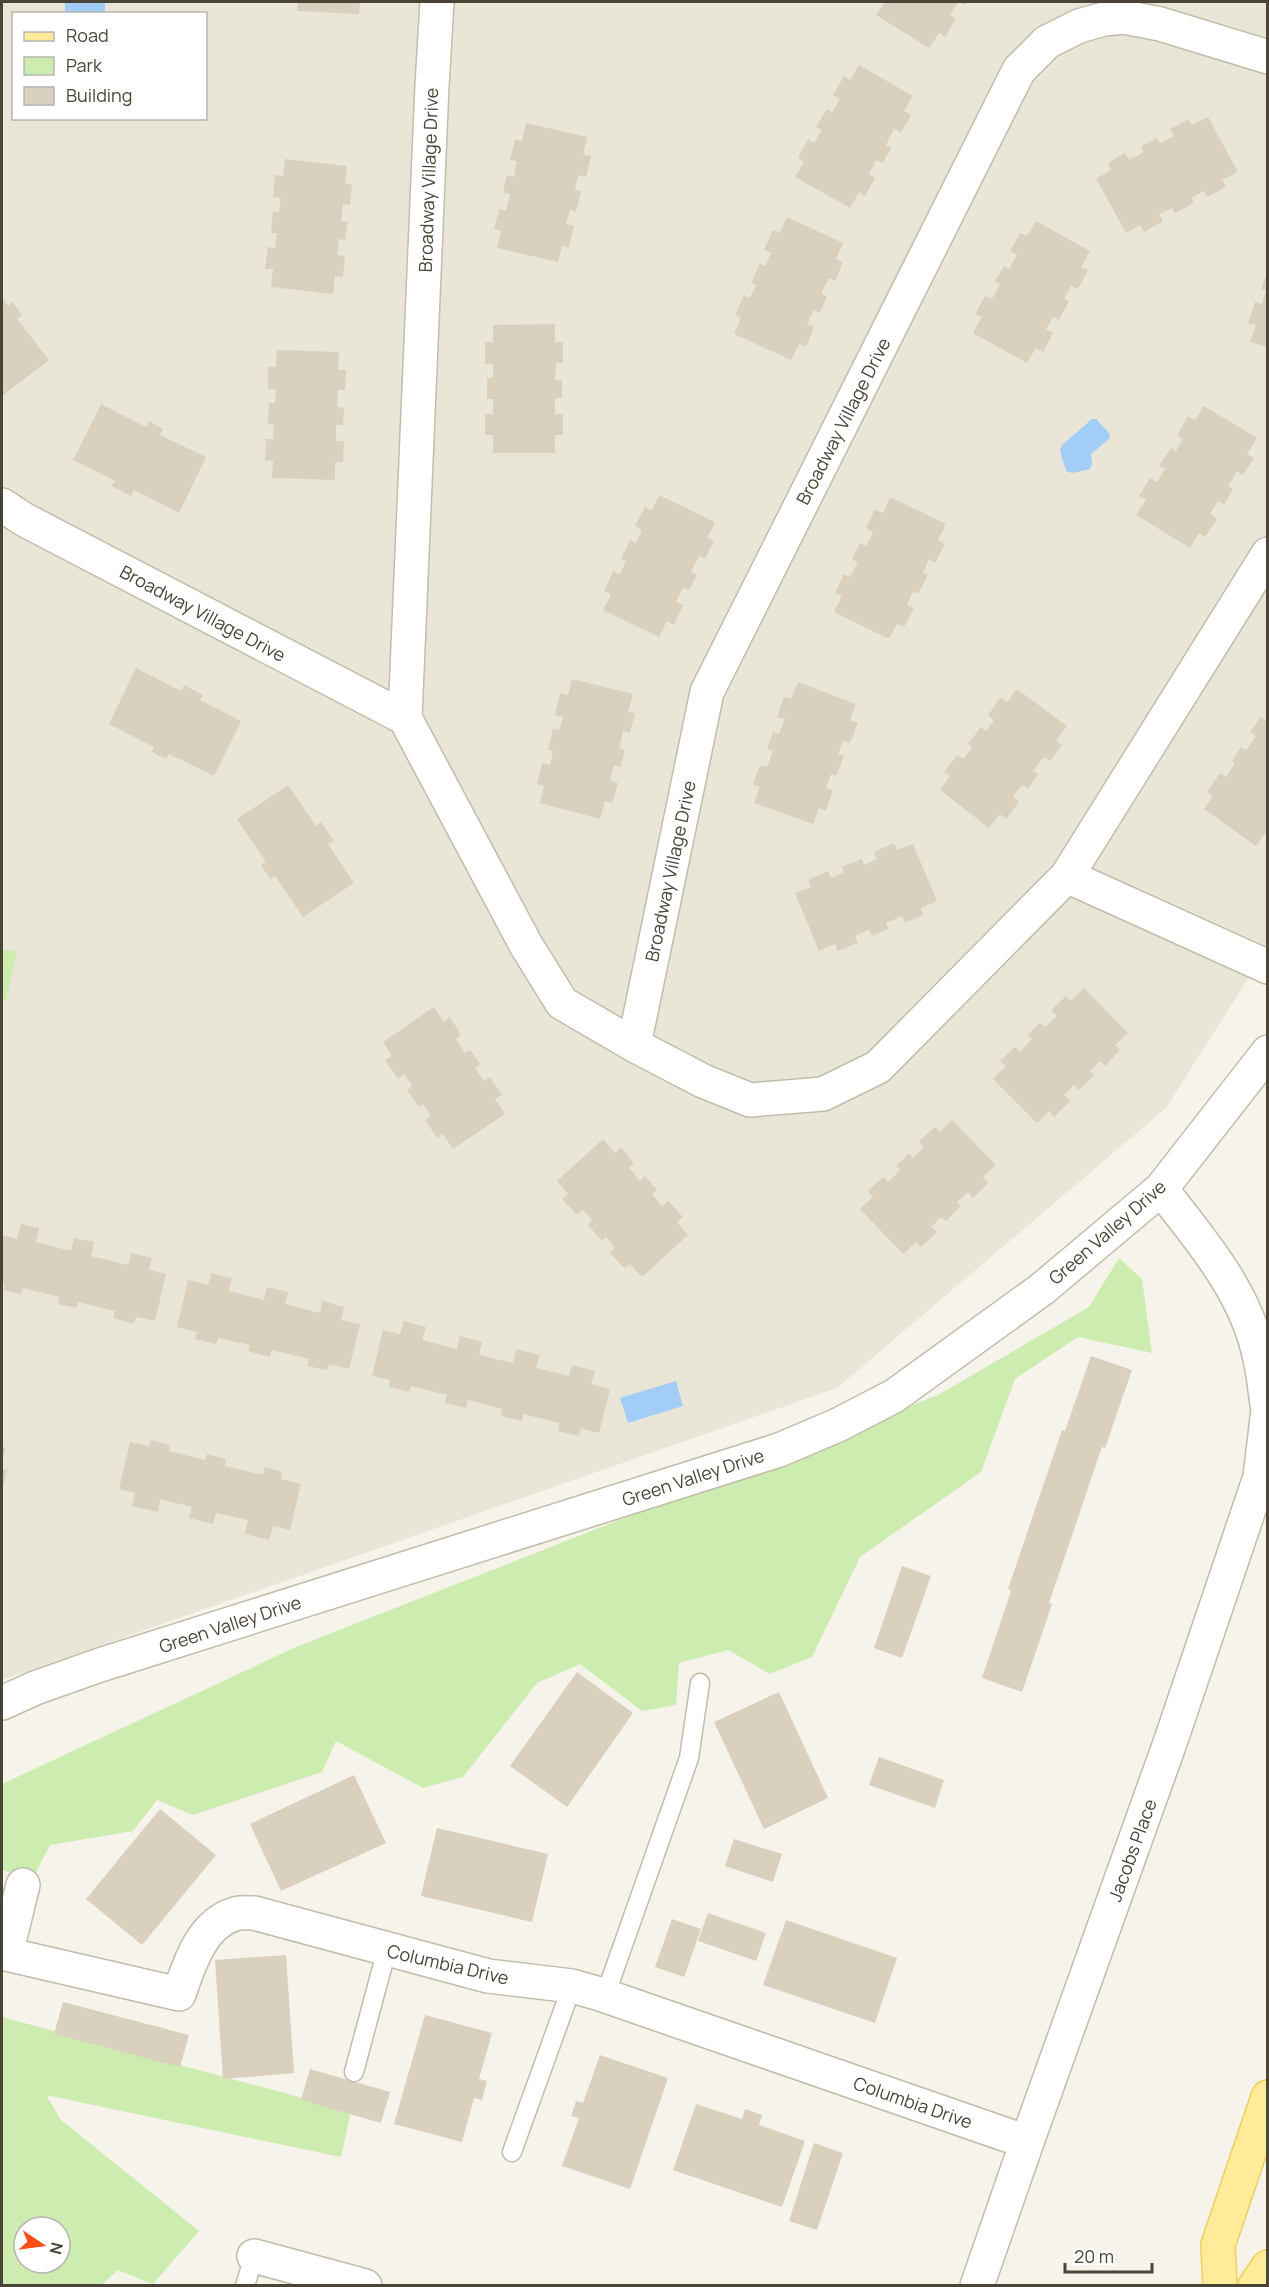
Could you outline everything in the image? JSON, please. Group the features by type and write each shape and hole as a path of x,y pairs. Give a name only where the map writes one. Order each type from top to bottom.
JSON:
{"main road":[{"path":"1220,2286 1218,2245 1268,2097"},
{"path":"1255,2286 1268,2267"}],"street":[{"name":"Broadway Village Drive","path":"2,505 25,520 405,718 437,2"},
{"name":"Broadway Village Drive","path":"634,1045 707,692 1019,70 1047,42 1104,19 1124,17 1161,24 1268,57"},
{"path":"405,718 526,945 562,1003 634,1045 703,1081 750,1100 823,1094 878,1067 1067,876 1268,554"},
{"path":"1067,876 1268,967"},
{"name":"Green Valley Drive","path":"2,1703 35,1688 100,1665 779,1450 838,1425 894,1396 1033,1296 1161,1189 1268,1052"},
{"name":"Jacobs Place","path":"978,2286 1171,1740 1260,1477 1268,1410 1260,1358 1243,1308 1213,1255 1161,1189"},
{"name":"Columbia Drive","path":"23,1885 6,1954 179,1994 199,1944 215,1924 236,1914 254,1913 488,1976 572,1986 1027,2142"},
{"path":"249,2271 365,2286"}],"lane":[{"path":"605,1996 689,1758 700,1683"},
{"path":"354,2072 387,1949"},
{"path":"512,2152 572,1986"}],"shaded area":[{"path":"2,2 1268,2 1267,949 1166,1108 837,1388 2,1680"}],"green space":[{"path":"2,949 17,952 6,1000 2,999"},
{"path":"1119,1258 1142,1279 1152,1353 1078,1337 1015,1379 981,1472 860,1557 812,1657 770,1674 728,1650 679,1663 676,1705 642,1711 580,1664 537,1683 463,1777 423,1788 336,1741 322,1772 193,1815 157,1800 133,1831 50,1845 32,1880 2,1870 2,1784 296,1647 938,1395 1089,1307"},
{"path":"2,2017 351,2111 341,2157 46,2095 61,2120 199,2231 153,2284 118,2270 101,2285 2,2285"}],"water":[{"path":"65,2 105,2 105,12 65,12"},
{"path":"1092,419 1096,419 1110,434 1109,439 1091,454 1090,469 1072,473 1066,471 1060,450 1062,445"},
{"path":"676,1381 683,1406 628,1423 620,1398"}],"building":[{"path":"298,2 360,2 359,14 297,11"},
{"path":"885,2 958,2 950,15 956,19 945,37 939,33 929,48 876,15"},
{"path":"859,65 913,96 904,111 911,115 901,133 894,129 886,145 891,148 883,163 876,160 869,174 875,178 865,196 859,192 850,208 795,177 804,162 798,158 808,139 814,143 822,130 816,127 827,109 832,112 840,99 833,95 844,76 850,80"},
{"path":"1208,117 1238,172 1222,180 1226,187 1207,197 1204,191 1191,198 1194,203 1175,213 1172,208 1159,214 1163,221 1144,232 1140,225 1126,233 1096,179 1111,170 1108,163 1125,153 1129,160 1144,152 1141,146 1157,138 1160,143 1174,136 1170,129 1189,119 1192,125"},
{"path":"526,123 587,137 583,154 591,156 586,177 578,175 575,190 581,191 576,212 570,210 566,224 574,226 569,247 562,246 558,262 497,248 501,231 494,229 499,209 506,211 510,194 503,193 507,175 514,177 517,161 510,160 515,139 522,141"},
{"path":"285,159 347,166 345,184 352,184 350,205 343,204 341,221 348,222 345,240 339,239 337,255 345,256 343,277 335,276 333,294 271,287 273,269 265,269 268,247 275,248 277,233 271,233 273,212 279,212 281,198 273,197 275,175 283,176"},
{"path":"787,217 843,243 836,259 843,262 835,281 829,278 821,294 827,296 820,313 814,310 807,324 814,327 806,347 799,344 791,360 734,334 741,318 735,315 744,295 750,298 756,285 751,283 760,263 765,266 771,253 764,250 773,230 780,233"},
{"path":"1036,221 1090,251 1081,267 1088,270 1078,289 1071,286 1064,298 1069,301 1059,320 1053,317 1046,329 1053,333 1043,352 1036,348 1027,363 973,333 982,317 975,314 985,296 992,299 1000,284 995,281 1004,266 1009,269 1017,255 1010,251 1020,233 1027,236"},
{"path":"1268,270 1268,347 1250,342 1256,325 1248,323 1255,302 1262,304 1266,291 1261,289"},
{"path":"2,298 8,306 12,302 22,315 17,319 49,360 2,396"},
{"path":"555,324 555,342 563,342 563,363 556,363 555,380 562,380 562,398 555,398 555,414 563,414 563,435 555,435 555,453 493,453 493,435 485,435 485,414 493,414 493,399 487,399 487,378 493,378 493,364 485,364 485,342 493,342 493,325"},
{"path":"277,350 339,352 338,370 346,370 345,390 338,390 337,407 344,408 343,425 336,425 336,441 344,441 343,462 335,462 335,480 272,478 273,461 265,460 266,439 273,439 274,425 268,424 269,403 275,403 276,389 268,389 268,367 276,367"},
{"path":"101,404 146,427 149,421 163,429 160,435 206,457 179,513 134,490 131,496 111,486 115,481 73,460"},
{"path":"1204,406 1257,438 1247,454 1254,458 1243,475 1237,471 1228,486 1233,489 1224,505 1218,501 1210,514 1217,519 1205,537 1199,533 1190,548 1136,515 1146,500 1139,496 1150,478 1157,482 1165,469 1159,466 1171,448 1176,451 1183,439 1177,435 1188,416 1195,420"},
{"path":"659,495 715,522 707,538 714,541 705,559 699,556 691,572 697,575 689,590 683,588 676,602 683,605 674,625 667,621 659,637 603,610 611,594 604,591 613,571 620,574 626,561 621,559 630,540 636,543 642,530 635,526 645,507 652,510"},
{"path":"890,497 946,524 938,540 945,544 935,563 929,559 923,573 928,575 918,594 913,591 907,605 914,608 904,627 897,624 889,639 834,612 842,596 835,593 844,574 850,577 858,562 852,559 860,543 866,546 873,532 866,528 875,509 883,513"},
{"path":"136,668 181,691 184,685 203,695 200,700 241,721 214,776 169,754 166,759 152,752 154,747 109,724"},
{"path":"572,679 633,694 628,712 635,713 630,733 623,731 619,748 625,750 621,767 614,765 610,781 618,783 612,803 605,801 600,819 540,803 544,786 537,784 542,763 550,765 553,751 548,750 553,729 559,730 563,717 555,715 560,693 568,695"},
{"path":"798,682 856,704 850,720 858,723 850,743 843,741 838,754 844,756 836,776 831,774 826,788 833,790 826,811 819,808 813,824 754,803 760,787 753,784 760,765 767,767 773,751 767,749 773,732 779,734 785,719 777,717 784,697 791,699"},
{"path":"1017,689 1067,726 1056,741 1062,745 1050,761 1044,757 1033,771 1038,774 1028,789 1022,785 1013,797 1019,802 1006,819 1000,814 989,828 940,790 950,776 944,772 957,755 963,759 972,748 968,744 981,727 986,731 994,720 988,715 1001,697 1007,702"},
{"path":"1261,717 1268,722 1268,834 1265,833 1256,846 1204,809 1213,796 1207,792 1220,773 1226,777 1241,747 1246,750 1256,736 1250,732"},
{"path":"288,785 316,826 321,822 334,841 328,844 354,883 303,917 275,876 270,879 261,865 266,862 237,819"},
{"path":"894,843 897,850 913,844 937,901 921,908 923,915 905,923 902,916 886,923 888,929 872,936 869,930 855,936 858,943 838,951 835,944 819,951 795,893 811,887 808,880 828,871 831,878 844,872 842,867 862,859 864,865 877,859 874,852"},
{"path":"1084,988 1128,1033 1115,1045 1120,1050 1105,1066 1100,1061 1090,1071 1094,1075 1079,1090 1074,1085 1064,1095 1070,1101 1054,1117 1049,1111 1037,1123 993,1079 1006,1066 1000,1061 1015,1047 1020,1052 1032,1039 1028,1035 1040,1022 1045,1027 1057,1016 1051,1010 1066,996 1071,1001"},
{"path":"434,1007 444,1022 450,1017 461,1035 456,1039 465,1053 470,1050 480,1064 475,1068 484,1081 490,1077 502,1095 495,1099 505,1114 453,1149 443,1134 437,1138 425,1120 431,1116 423,1104 419,1107 407,1090 412,1086 404,1074 398,1079 385,1060 392,1056 383,1042"},
{"path":"952,1120 996,1165 983,1177 988,1183 973,1198 968,1192 957,1202 961,1206 946,1221 941,1217 931,1227 937,1232 921,1247 916,1242 903,1254 860,1209 873,1197 868,1191 883,1177 888,1182 900,1170 896,1166 909,1153 913,1158 924,1147 919,1141 935,1127 940,1132"},
{"path":"603,1139 615,1153 621,1147 634,1163 629,1168 640,1181 645,1176 657,1190 652,1194 662,1206 668,1201 683,1217 677,1222 688,1235 642,1277 630,1264 624,1268 610,1253 615,1248 606,1237 602,1241 588,1225 592,1220 583,1210 577,1215 562,1199 568,1194 557,1181"},
{"path":"21,1224 39,1228 36,1242 71,1251 74,1238 94,1242 91,1256 128,1265 131,1253 152,1258 149,1270 166,1274 155,1321 136,1317 134,1324 113,1318 115,1311 78,1302 76,1308 58,1304 60,1297 23,1288 21,1294 3,1290 5,1284 2,1283 2,1235 17,1239"},
{"path":"211,1273 232,1278 229,1291 264,1300 267,1287 288,1292 285,1304 320,1313 322,1301 344,1307 341,1320 360,1324 349,1369 329,1364 327,1370 307,1366 309,1359 272,1350 270,1357 248,1351 250,1345 218,1338 216,1344 195,1339 197,1332 177,1327 188,1280 208,1285"},
{"path":"404,1321 426,1327 422,1340 457,1349 460,1336 482,1342 479,1355 513,1363 516,1349 540,1355 536,1368 569,1376 572,1365 595,1371 591,1384 610,1389 599,1433 581,1428 579,1436 558,1431 560,1423 523,1414 522,1421 501,1416 503,1409 468,1400 466,1408 445,1403 447,1395 411,1386 409,1392 389,1387 390,1380 372,1376 383,1330 400,1334"},
{"path":"1091,1356 1132,1370 1105,1448 1102,1447 1049,1603 1052,1604 1022,1692 982,1678 1011,1591 1008,1589 1062,1430 1065,1431"},
{"path":"151,1440 170,1445 169,1451 205,1460 207,1454 226,1459 225,1466 263,1475 265,1467 282,1472 281,1479 301,1484 290,1530 273,1526 269,1540 245,1534 248,1520 216,1513 213,1524 189,1518 192,1507 160,1499 158,1512 132,1506 135,1493 119,1489 130,1442 149,1446"},
{"path":"2,1447 6,1448 2,1462"},
{"path":"2,1469 7,1470 2,1491"},
{"path":"902,1566 931,1576 902,1658 874,1648"},
{"path":"577,1672 633,1713 567,1807 510,1766"},
{"path":"779,1692 828,1798 764,1829 714,1722"},
{"path":"879,1757 944,1780 935,1808 869,1785"},
{"path":"354,1775 386,1843 281,1891 250,1824"},
{"path":"160,1809 216,1855 142,1945 86,1899"},
{"path":"437,1828 548,1854 532,1922 421,1896"},
{"path":"734,1839 782,1854 773,1882 725,1866"},
{"path":"708,1913 766,1933 756,1961 698,1941"},
{"path":"672,1919 701,1929 684,1977 655,1967"},
{"path":"786,1920 897,1958 875,2023 763,1985"},
{"path":"286,1955 294,2073 223,2079 215,1960"},
{"path":"63,2002 189,2035 180,2067 54,2034"},
{"path":"425,2015 492,2033 479,2079 487,2081 482,2100 474,2098 462,2142 394,2124"},
{"path":"600,2055 668,2078 630,2189 562,2166 579,2118 571,2116 576,2101 583,2103"},
{"path":"310,2069 390,2092 381,2123 301,2100"},
{"path":"696,2104 742,2119 745,2109 762,2115 759,2125 805,2141 782,2207 673,2170"},
{"path":"814,2143 843,2153 817,2230 789,2221"}]}
